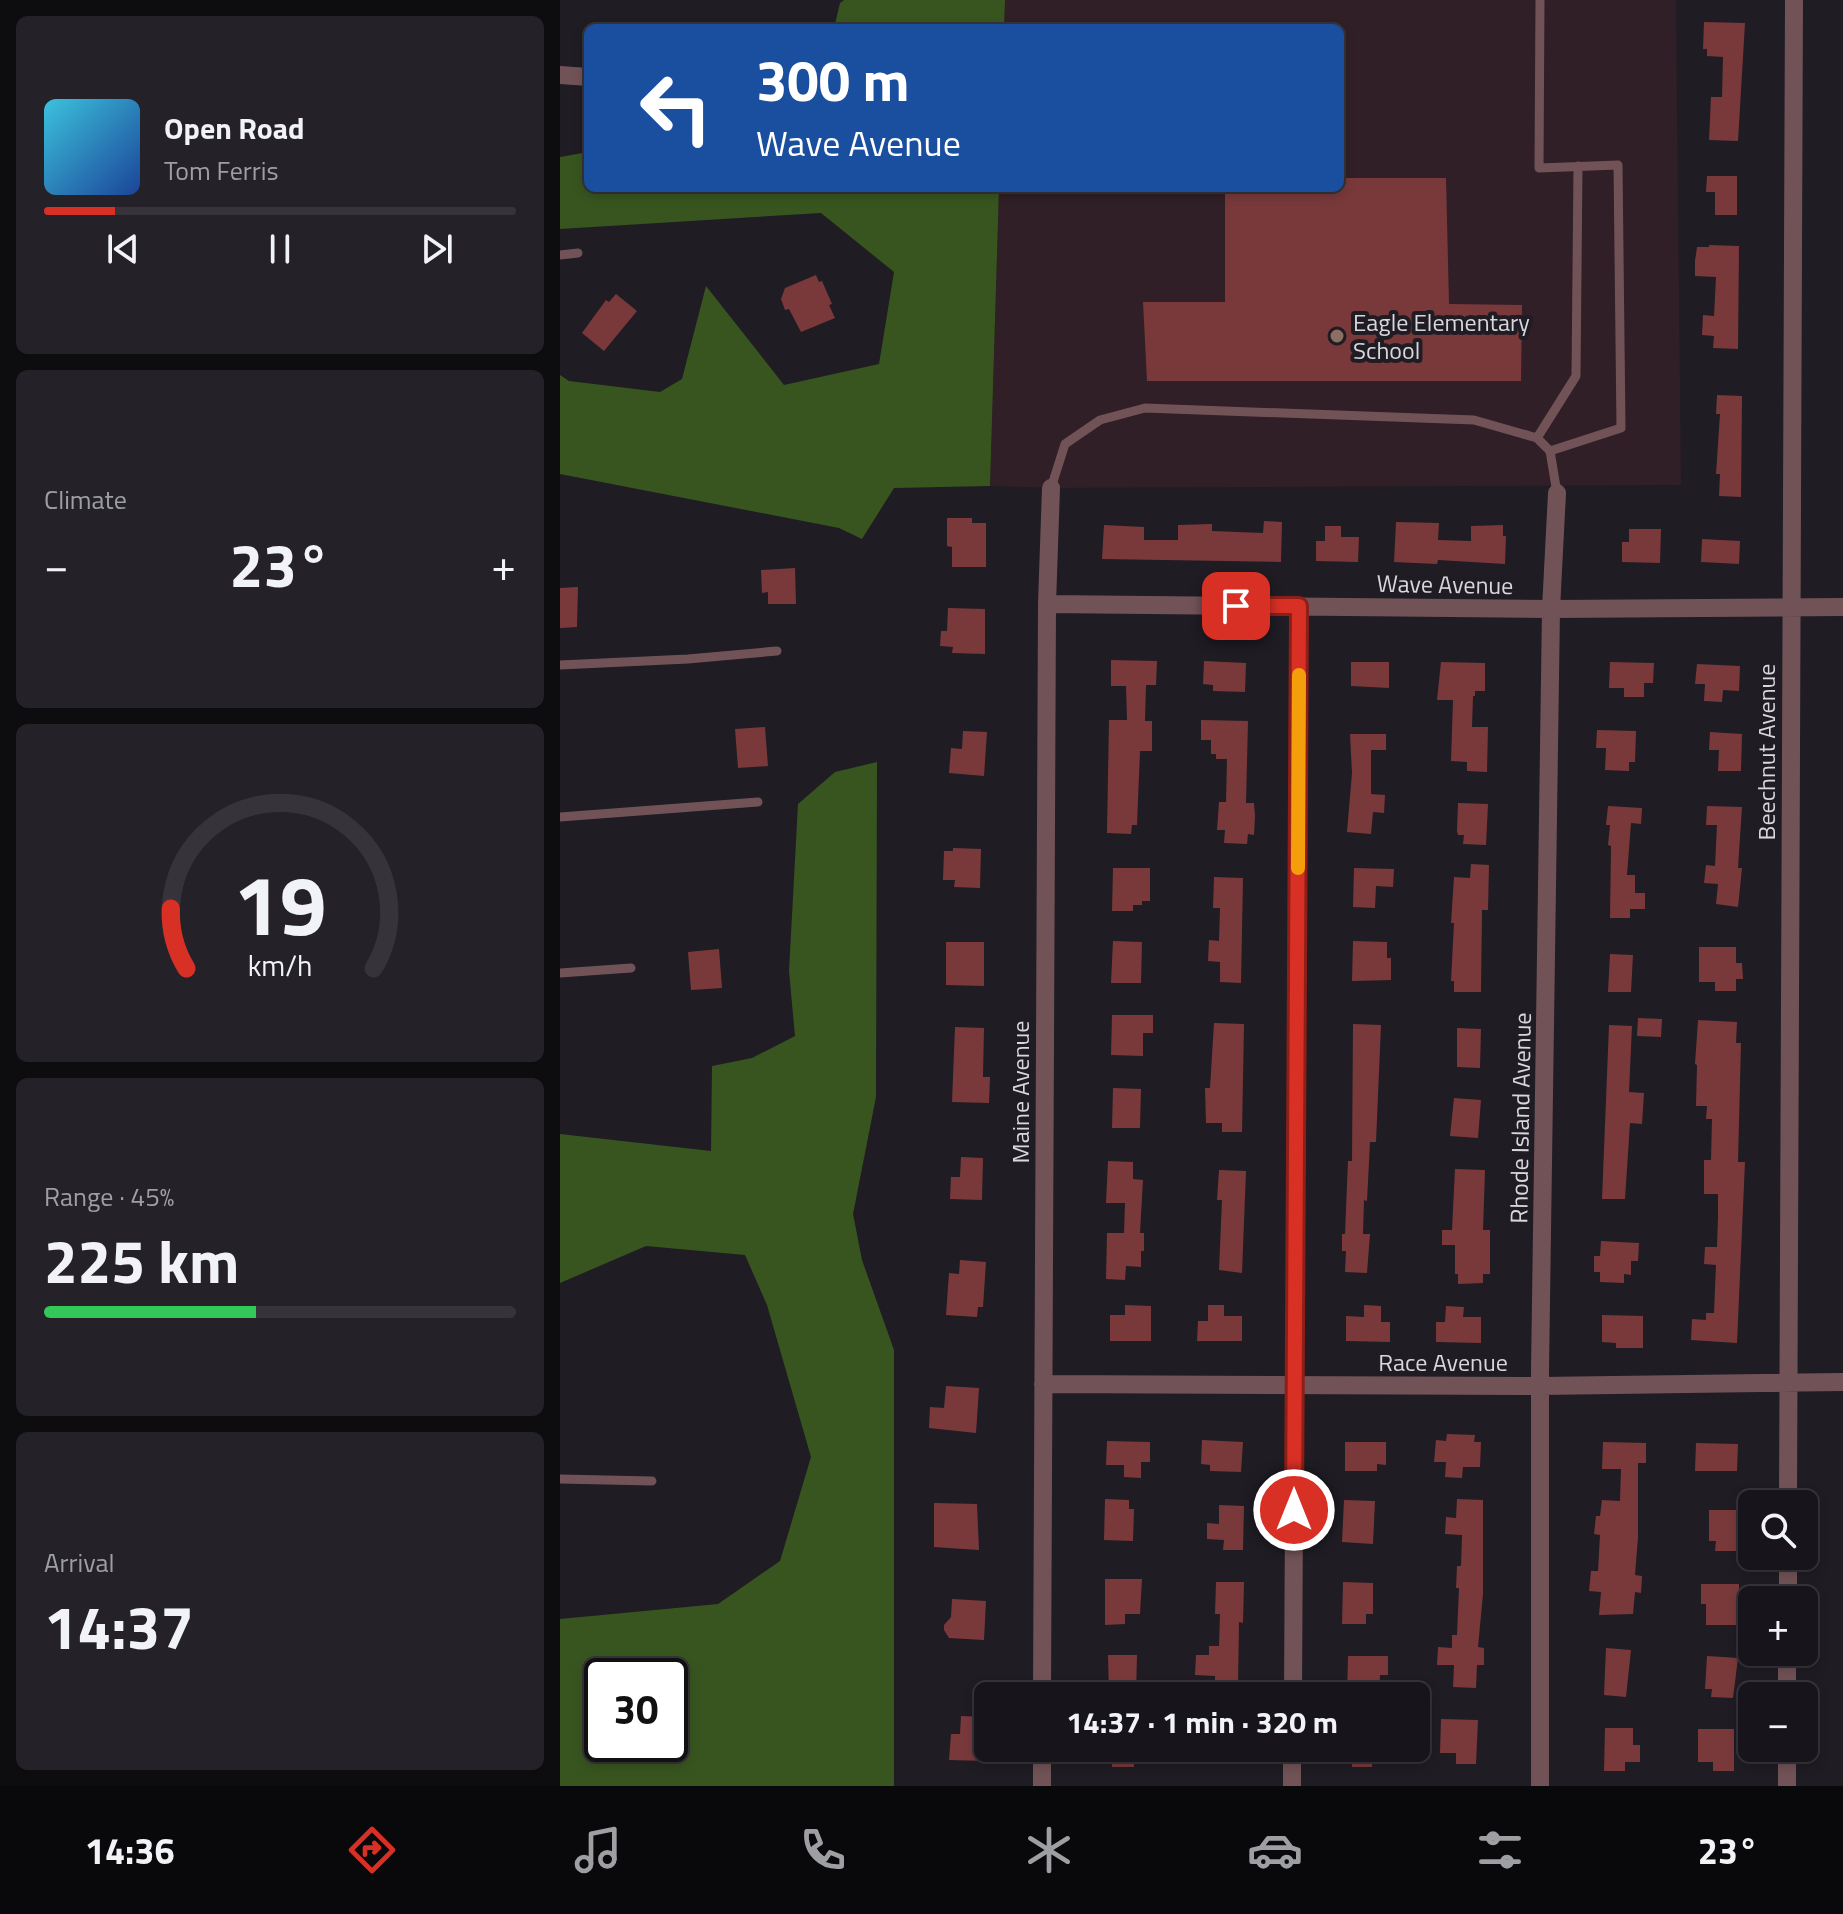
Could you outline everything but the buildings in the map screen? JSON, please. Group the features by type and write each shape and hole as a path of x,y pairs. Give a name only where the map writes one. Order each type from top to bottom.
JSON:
{"street":[{"name":"Beechnut Avenue","path":"1788,1490 1794,0"},
{"path":"560,75 584,77"},
{"name":"Maine Avenue","path":"1042,1682 1047,604 1051,488"},
{"name":"Rhode Island Avenue","path":"1540,1786 1540,1386 1551,609 1557,493"},
{"name":"Wave Avenue","path":"1047,604 1551,609 1843,607"},
{"path":"1293,1682 1299,606"},
{"name":"Race Avenue","path":"1043,1384 1540,1386 1843,1382"},
{"path":"1042,1762 1042,1786"},
{"path":"1292,1762 1292,1786"},
{"path":"1787,1762 1787,1786"}],"lane":[{"path":"1051,488 1065,444 1100,420 1145,408 1474,420 1537,438 1550,451 1621,428 1618,165 1539,168 1540,0"},
{"path":"1537,438 1576,376 1578,166"},
{"path":"560,255 578,253"},
{"name":"Rhode Island Avenue","path":"1550,451 1557,493"},
{"path":"560,665 777,651"},
{"path":"560,817 758,802"},
{"path":"560,973 631,968"},
{"path":"560,1479 652,1481"}],"shaded area":[{"name":"Eagle Elementary School","path":"1005,0 1676,0 1681,485 990,486 999,192 1344,192 1344,24 1004,24"}],"green space":[{"path":"844,0 1005,0 1004,24 835,24 840,3"},
{"path":"584,153 584,192 999,192 990,486 894,488 862,539 839,528 560,474 560,375 569,381 660,392 682,379 706,286 784,385 879,364 894,272 821,213 560,229 560,157"},
{"path":"877,762 876,1097 853,1214 862,1260 894,1350 894,1786 560,1786 560,1619 718,1604 780,1561 811,1457 767,1305 745,1255 646,1246 560,1283 560,1134 711,1151 712,1066 752,1058 795,1036 789,971 798,804 835,772"}],"slow traffic":[{"path":"1298,868 1299,675"}],"place":[{"name":"Eagle Elementary School","path":"1337,336"}],"route":[{"path":"1236,606 1299,606 1294,1510"}]}
